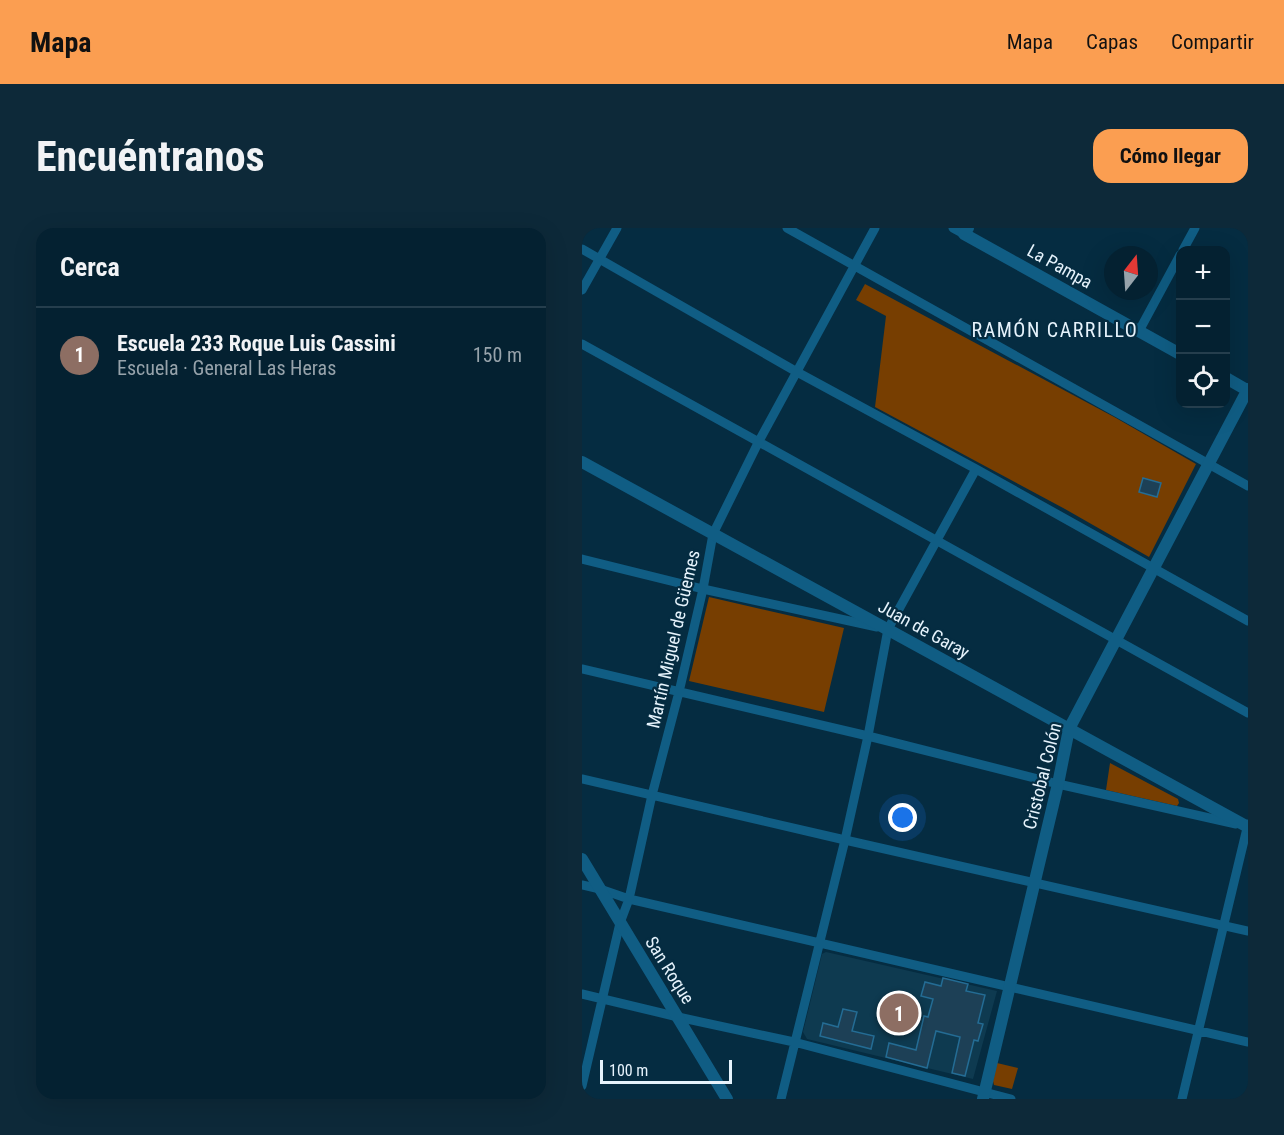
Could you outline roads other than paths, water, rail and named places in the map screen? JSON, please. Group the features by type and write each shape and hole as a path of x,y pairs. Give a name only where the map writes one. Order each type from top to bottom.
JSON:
{"street":[{"path":"582,290 617,228"},
{"path":"787,228 1248,486"},
{"name":"Martín Miguel de Güemes","path":"582,1086 620,923 629,899 652,795 679,692 703,590 713,534 758,443 875,228"},
{"path":"1185,246 1195,228"},
{"name":"La Pampa","path":"962,230 1176,352"},
{"path":"582,249 797,372 1248,621"},
{"path":"1139,331 1176,262"},
{"path":"582,344 1248,713"},
{"path":"1230,380 1248,390"},
{"name":"Cristobal Colón","path":"984,1096 1069,729 1248,390"},
{"name":"Juan de Garay","path":"582,462 1248,825"},
{"path":"781,1099 845,840 888,629 976,469"},
{"path":"582,559 703,590 888,629"},
{"path":"582,669 868,736 1058,784 1248,825 1182,1099"},
{"path":"582,778 1248,931"},
{"name":"San Roque","path":"582,859 728,1099"},
{"path":"582,885 629,899 818,944 1248,1042"},
{"path":"582,994 794,1042 984,1096 1011,1099"}],"place":[{"name":"Escuela 233 Roque Luis Cassini","path":"899,1013"}],"district":[{"name":"RAMÓN CARRILLO","path":"1055,330"}]}
